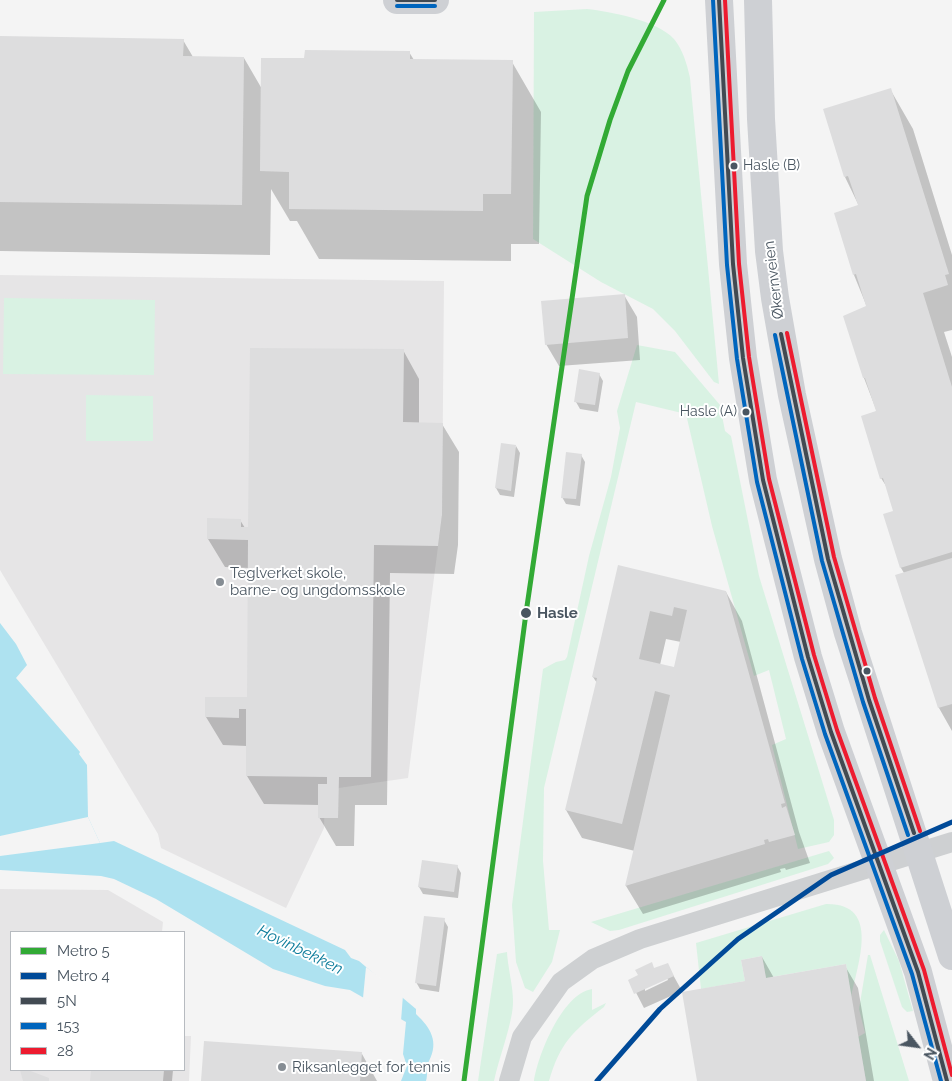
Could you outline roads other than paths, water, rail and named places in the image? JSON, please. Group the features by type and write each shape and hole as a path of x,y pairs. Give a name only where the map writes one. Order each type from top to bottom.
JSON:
{"main road":[{"path":"397,0 435,0"},
{"path":"719,0 733,264 743,358 763,480 808,657 832,732 918,972 947,1081"},
{"name":"Økernveien","path":"758,0 768,233 782,342 828,559 869,700 952,956"}],"street":[{"path":"509,1081 522,1036 561,982 593,959 640,939 952,842"}],"water":[{"name":"Hovinbekken","path":"0,623 16,644 27,665 16,678 80,752 79,754 87,765 88,817 100,843 114,841 345,950 351,958 359,961 416,1009 416,1014 426,1025 432,1036 433,1048 426,1081 401,1081 407,1066 403,1054 406,1022 350,990 325,986 273,969 156,899 114,879 101,876 0,870"}],"metro line":[{"name":"5","path":"464,1081 526,613 587,196 610,120 628,71 664,0"},
{"name":"4","path":"597,1081 660,1009 738,939 831,875 952,822"}],"place":[{"name":"Hasle (B)","path":"734,166"},
{"name":"Hasle (A)","path":"746,412"},
{"name":"Teglverket skole, barne- og ungdomsskole","path":"220,582"},
{"name":"Hasle","path":"526,613"},
{"name":"Riksanlegget for tennis","path":"282,1067"}]}
